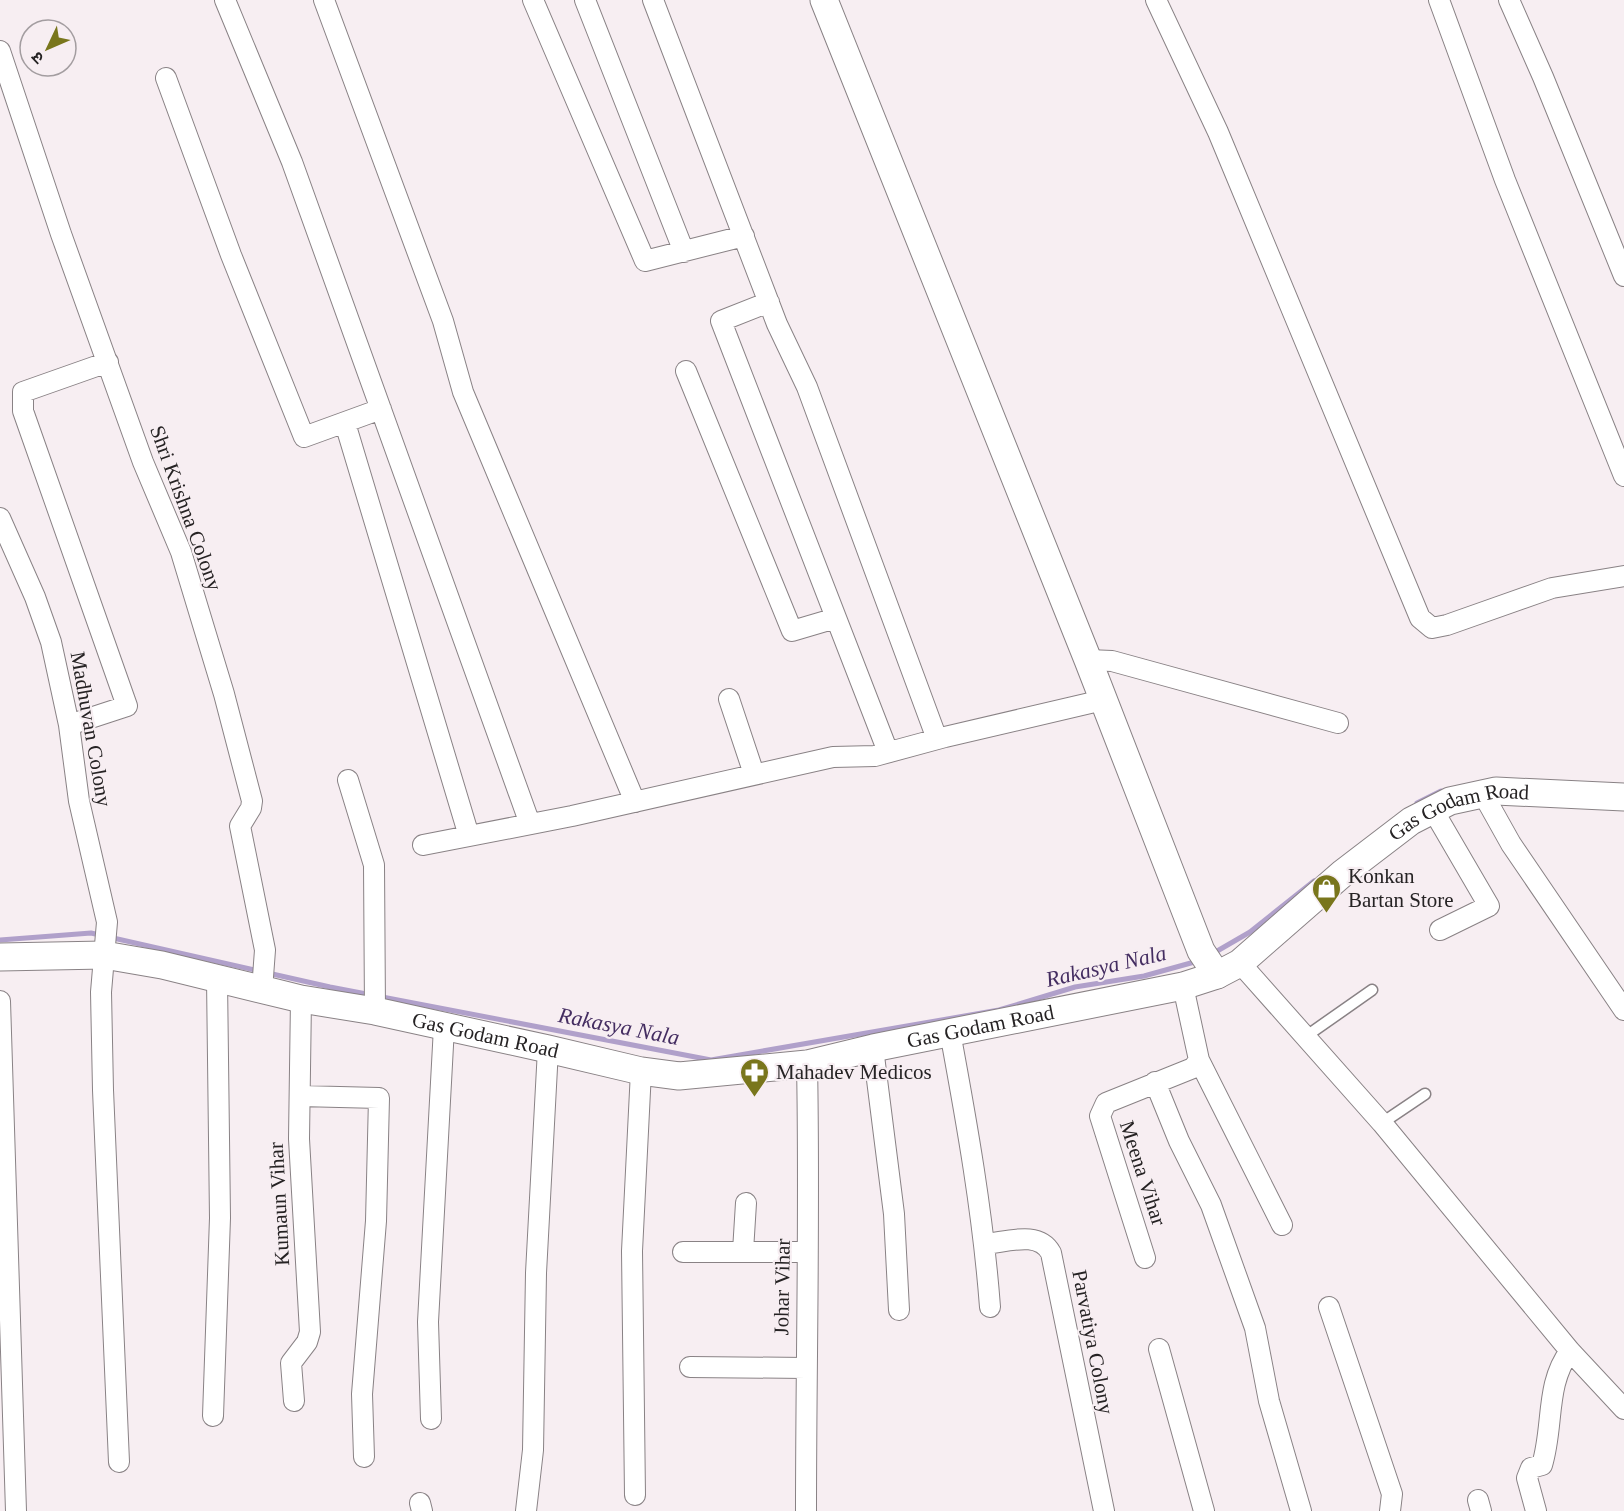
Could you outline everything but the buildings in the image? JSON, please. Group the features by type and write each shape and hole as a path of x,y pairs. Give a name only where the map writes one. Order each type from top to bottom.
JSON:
{"main road":[{"path":"824,0 1103,700 1216,963"},
{"name":"Gas Godam Road","path":"0,957 106,940 218,979 263,976 302,999 375,1000 444,1027 641,1071 679,1076 807,1064 950,1032 1183,986 1343,873 1411,820 1450,801 1496,791 1624,797"}],"street":[{"path":"225,0 292,162 530,824"},
{"path":"324,0 443,321 463,392 635,802"},
{"path":"533,0 645,261 744,236"},
{"path":"585,0 684,252"},
{"path":"653,0 769,302 807,387 937,739"},
{"path":"1155,0 1223,143 1420,618 1432,628 1447,625 1551,588 1624,576"},
{"path":"1439,0 1505,180 1624,476"},
{"path":"1509,0 1624,276"},
{"name":"Shri Krishna Colony","path":"0,51 61,234 143,462 181,552 238,747 252,801 251,808 240,826 265,950 263,976"},
{"path":"166,78 231,255 304,437 381,409"},
{"path":"769,302 721,321 888,752"},
{"path":"69,725 127,706 23,411 23,392 108,362"},
{"path":"686,371 792,631 836,618"},
{"path":"345,423 469,836"},
{"name":"Madhuvan Colony","path":"0,519 35,597 51,642 69,725 79,801 106,940 101,992 103,1090 119,1462"},
{"path":"1088,660 1112,661 1338,723"},
{"path":"729,699 754,774"},
{"path":"423,845 635,802 833,757 875,756 1103,700"},
{"path":"348,780 374,865 375,1000"},
{"path":"1483,794 1511,844 1624,1010"},
{"path":"1433,810 1489,906 1440,930"},
{"path":"1216,963 1305,1037 1382,1123 1570,1351 1624,1409"},
{"path":"213,1416 219,1218 218,979"},
{"path":"1183,986 1199,1060 1282,1225"},
{"name":"Kumaun Vihar","path":"294,1401 291,1363 307,1342 310,1332 299,1139 302,999"},
{"path":"0,1001 16,1511"},
{"path":"431,1419 428,1322 444,1027"},
{"path":"950,1032 976,1174 990,1307"},
{"path":"873,1048 894,1214 899,1310"},
{"path":"526,1511 533,1450 536,1273 548,1049"},
{"name":"Meena Vihar","path":"1145,1258 1100,1116 1106,1103 1193,1068 1199,1060"},
{"name":"Johar Vihar","path":"806,1511 806,1252 809,1168 807,1064"},
{"path":"635,1495 632,1251 641,1071"},
{"path":"1155,1082 1179,1141 1211,1205 1255,1328 1269,1401 1301,1511"},
{"path":"300,1096 378,1098 376,1221 362,1394 364,1457"},
{"path":"743,1251 746,1203"},
{"name":"Parvatiya Colony","path":"985,1244 1035,1239 1046,1243 1051,1253 1104,1511"},
{"path":"683,1252 806,1252"},
{"path":"1329,1307 1392,1494 1390,1511"},
{"path":"1159,1349 1204,1511"},
{"path":"1536,1511 1527,1478 1531,1468 1542,1465 1554,1380 1559,1365 1570,1351"},
{"path":"690,1367 806,1368"}],"lane":[{"path":"1305,1037 1372,990"},
{"path":"1382,1123 1425,1094"}],"waterway":[{"path":"1417,803 1441,791"},
{"path":"1212,954 1250,932 1314,881"},
{"name":"Rakasya Nala","path":"0,940 91,933 330,987 711,1060 999,1010 1075,987 1144,976 1198,961"}],"place":[{"name":"Konkan Bartan Store","path":"1327,914"},
{"name":"Mahadev Medicos","path":"755,1098"}]}
